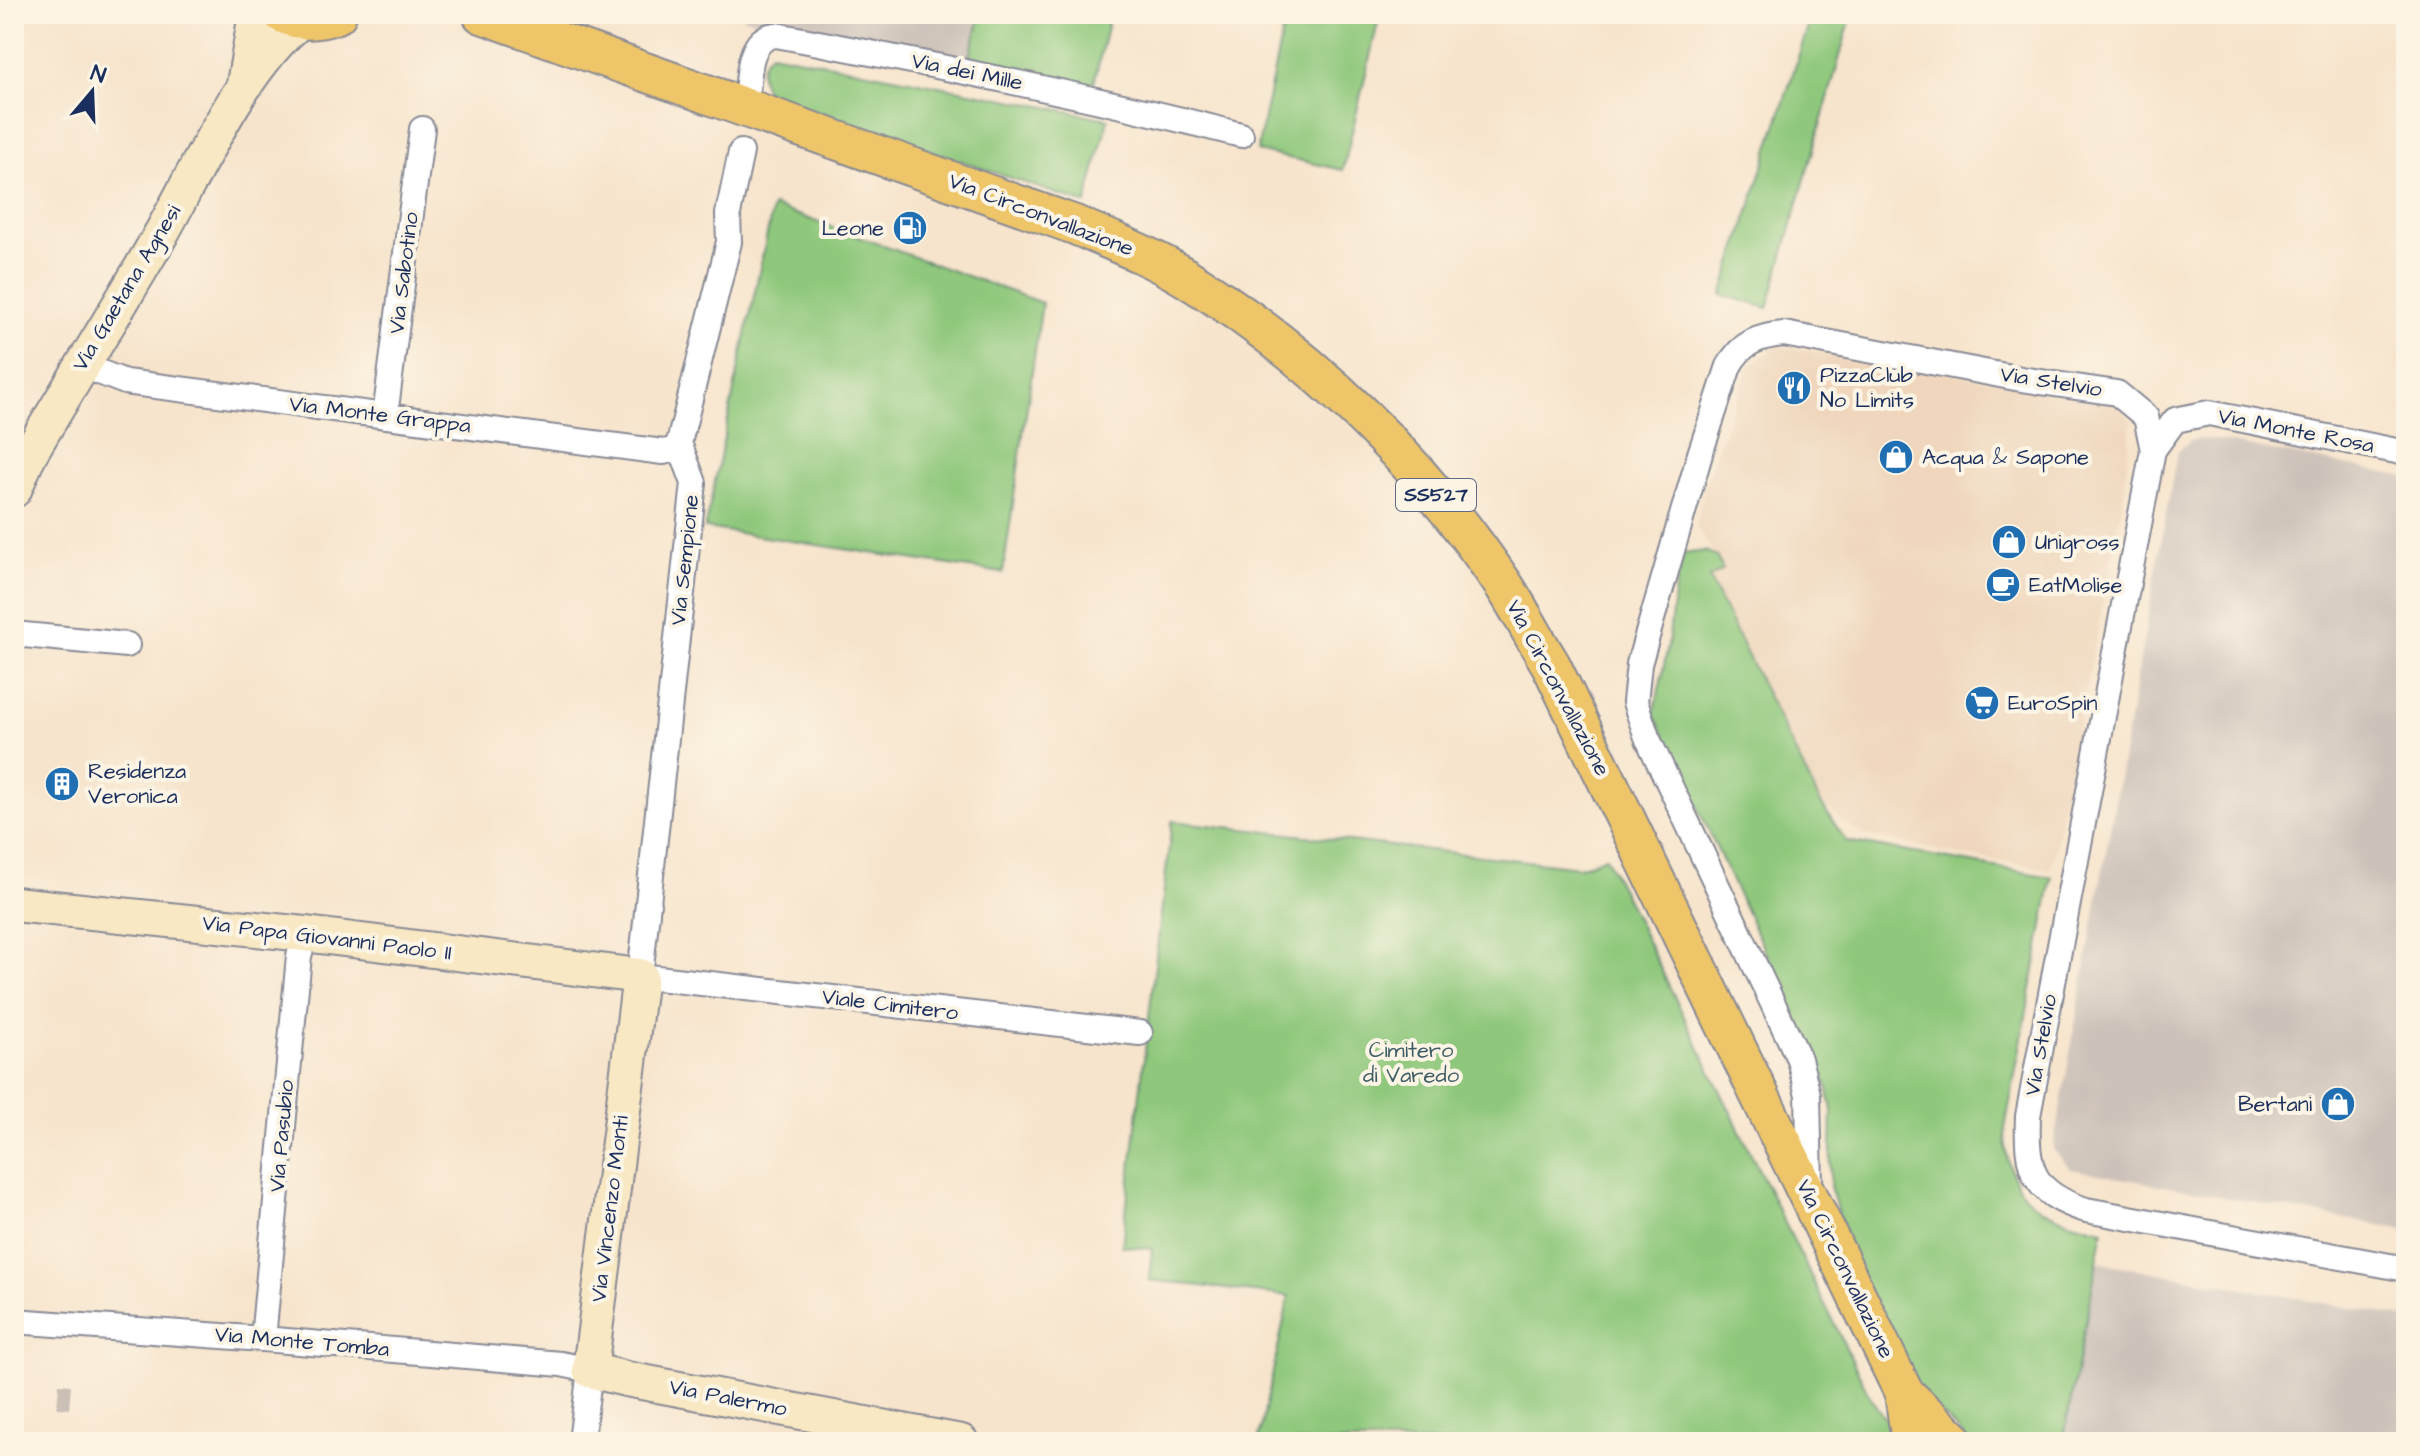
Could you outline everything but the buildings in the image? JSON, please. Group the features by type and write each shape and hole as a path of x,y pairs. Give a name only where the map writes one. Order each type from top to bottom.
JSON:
{"main road":[{"name":"Via Circonvallazione","path":"482,14 1075,225 1183,276 1289,350 1343,396 1399,453 1453,515 1497,576 1551,665 1904,1393 1911,1442"},
{"name":"Via Circonvallazione","path":"1904,1393 1955,1442"}],"street":[{"name":"Via Gaetana Agnesi","path":"243,88 256,14"},
{"name":"Via Gaetana Agnesi","path":"14,490 29,455 159,237 243,88 287,31 307,16"},
{"name":"Via dei Mille","path":"746,108 753,50 762,39 776,35 970,71 1146,110 1241,135"},
{"name":"Via Sabotino","path":"385,416 422,129"},
{"path":"679,443 729,242 728,214 741,152"},
{"name":"Via Stelvio","path":"1810,1195 1808,1095 1799,1059 1647,737 1635,702 1639,664 1729,366 1736,353 1747,343 1764,336 1784,334 2021,379 2117,393 2146,417 2153,450 2028,1116 2030,1165 2041,1185 2058,1201 2086,1210 2406,1269"},
{"name":"Via Monte Grappa","path":"81,365 120,381 385,416 663,452 673,450 679,443"},
{"name":"Via Monte Rosa","path":"2153,450 2175,420 2209,413 2406,453"},
{"name":"Via Sempione","path":"640,976 694,483 679,443"},
{"path":"14,634 127,645"},
{"name":"Via Papa Giovanni Paolo II","path":"14,904 305,934 640,976"},
{"name":"Via Pasubio","path":"263,1339 299,956 305,934"},
{"name":"Viale Cimitero","path":"640,976 1140,1033"},
{"name":"Via Vincenzo Monti","path":"581,1442 640,976"},
{"name":"Via Monte Tomba","path":"14,1321 561,1364 590,1370"},
{"name":"Via Palermo","path":"590,1370 961,1442"}],"shaded area":[{"path":"745,14 981,14 968,63 744,18"},
{"path":"1777,346 2095,397 2118,404 2131,421 2124,494 2051,869 1954,854 1869,836 1852,829 1820,802 1709,577 1723,570 1696,526 1705,482 1749,366"},
{"path":"2212,439 2406,477 2406,1230 2071,1169 2053,1149 2177,453 2190,440"},
{"path":"2098,1262 2406,1318 2406,1442 2063,1442"}],"green space":[{"path":"981,14 1110,14 1092,91 968,63"},
{"path":"1286,14 1380,14 1343,170 1257,151"},
{"path":"1812,14 1852,14 1768,308 1722,295"},
{"path":"771,53 1108,119 1086,204 769,95 763,84 761,68"},
{"path":"773,206 1042,303 1003,573 705,528"},
{"path":"1705,551 1716,556 1723,570 1709,578 1820,802 1846,841 2052,877 2005,1128 2011,1173 2030,1201 2061,1218 2103,1230 2063,1442 1969,1442 1916,1388 1853,1261 1830,1186 1832,1110 1826,1082 1654,714 1683,554"},
{"name":"Cimitero di Varedo","path":"1172,821 1579,867 1606,857 1871,1399 1893,1430 1894,1442 1258,1442 1289,1296 1149,1280 1152,1249 1122,1246"}],"tunnel":[{"path":"58,1396 70,1397"}],"place":[{"name":"Leone","path":"910,228"},
{"name":"PizzaClub No Limits","path":"1794,388"},
{"name":"Acqua & Sapone","path":"1896,457"},
{"name":"Unigross","path":"2009,542"},
{"name":"EatMolise","path":"2003,585"},
{"name":"EuroSpin","path":"1982,703"},
{"name":"Residenza Veronica","path":"62,784"},
{"name":"Bertani","path":"2338,1104"}]}
